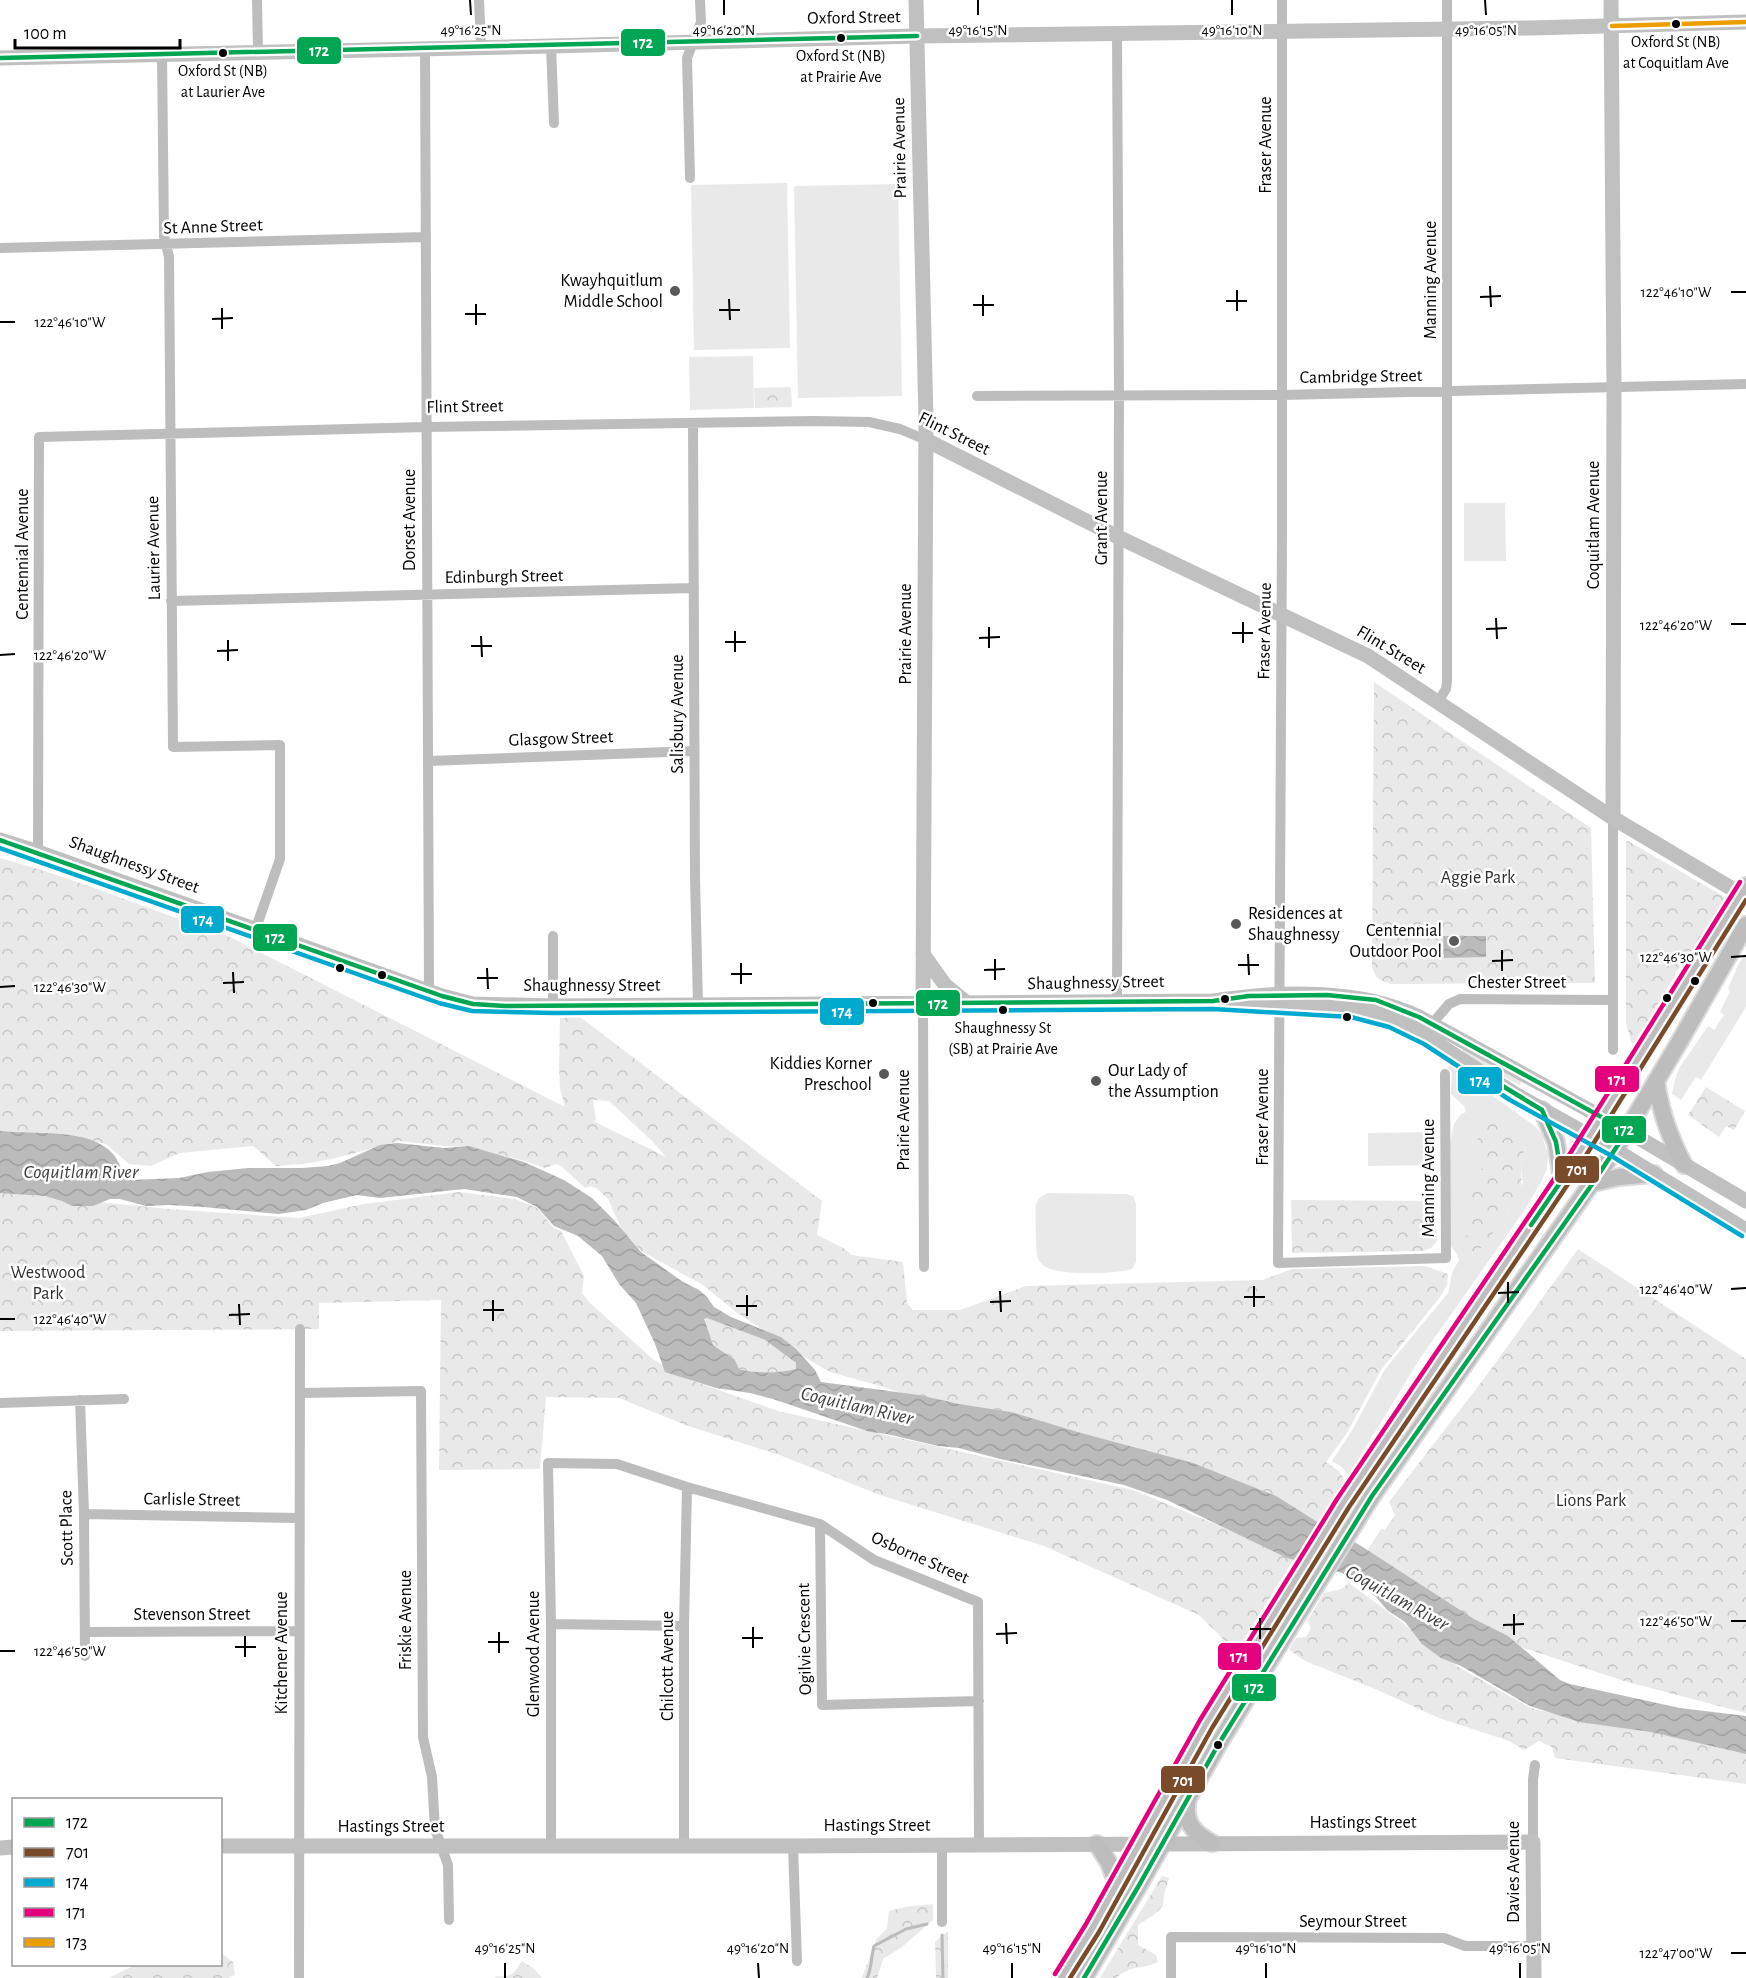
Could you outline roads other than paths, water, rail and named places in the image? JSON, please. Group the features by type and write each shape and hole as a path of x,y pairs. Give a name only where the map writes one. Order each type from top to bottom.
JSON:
{"main road":[{"name":"Prairie Avenue","path":"916,0 926,440 924,1004"},
{"name":"Coquitlam Avenue","path":"1611,0 1614,387 1613,818"},
{"name":"Oxford Street","path":"0,58 917,36 1282,32 1746,22"},
{"name":"Flint Street","path":"926,440 1118,537 1368,656 1613,818 1744,890"},
{"name":"Shaughnessy Street","path":"0,840 256,928 457,1001 472,1004 553,1006 924,1004 1213,1001 1249,996 1368,1013 1398,1022 1430,1038 1542,1110 1615,1150 1746,1230"},
{"path":"1061,1978 1092,1928 1206,1724 1343,1503 1562,1180 1744,890"},
{"path":"1084,1978 1188,1796 1372,1496 1615,1150 1746,925"},
{"path":"923,954 945,985 967,1003"},
{"name":"Shaughnessy Street","path":"1281,1001 1341,995 1371,999 1399,1008 1603,1117 1746,1201"},
{"path":"1656,1081 1661,1112 1670,1139 1684,1165"},
{"path":"1542,1110 1556,1142 1562,1180"},
{"path":"1593,1183 1619,1177 1654,1174"},
{"path":"1188,1796 1186,1809 1190,1826 1198,1835 1212,1844"},
{"name":"Hastings Street","path":"222,1846 1533,1842"},
{"name":"Davies Avenue","path":"1533,1842 1534,1978"},
{"path":"1098,1844 1109,1863 1116,1882"}],"street":[{"path":"257,0 258,51"},
{"path":"479,0 481,47"},
{"path":"690,178 687,58 701,22 700,0"},
{"name":"Fraser Avenue","path":"1278,1263 1281,1001 1282,0"},
{"name":"Manning Avenue","path":"1438,702 1446,689 1447,681 1447,0"},
{"name":"Grant Avenue","path":"1117,34 1119,395 1117,1002"},
{"path":"551,46 554,123"},
{"name":"Dorset Avenue","path":"425,48 429,991"},
{"name":"Laurier Avenue","path":"162,54 164,236 169,257 173,747 280,746 280,859 256,928"},
{"name":"St Anne Street","path":"0,248 426,237"},
{"name":"Cambridge Street","path":"977,396 1282,395 1746,384"},
{"name":"Flint Street","path":"39,437 426,427 814,421 868,422 900,429 926,440"},
{"name":"Salisbury Avenue","path":"693,424 695,877 698,1005"},
{"name":"Centennial Avenue","path":"38,852 39,437"},
{"name":"Edinburgh Street","path":"171,601 694,588"},
{"name":"Glasgow Street","path":"428,761 694,751"},
{"name":"Coquitlam Avenue","path":"1613,818 1613,1050"},
{"path":"553,936 553,1006"},
{"name":"Chester Street","path":"1432,1024 1449,1004 1460,999 1612,1000"},
{"name":"Prairie Avenue","path":"924,1004 924,1267"},
{"name":"Manning Avenue","path":"1278,1263 1446,1258 1445,1074"},
{"name":"Kitchener Avenue","path":"299,1978 300,1329"},
{"name":"Friskie Avenue","path":"300,1393 421,1391 423,1737 432,1777 435,1829 448,1866 449,1920"},
{"path":"0,1403 124,1399"},
{"name":"Scott Place","path":"80,1400 85,1656"},
{"name":"Osborne Street","path":"548,1463 617,1464 687,1487 820,1524 874,1560 978,1602 979,1845"},
{"name":"Glenwood Avenue","path":"548,1463 552,1624 551,1846"},
{"name":"Chilcott Avenue","path":"684,1846 684,1626 687,1487"},
{"name":"Carlisle Street","path":"84,1514 299,1518"},
{"name":"Ogilvie Crescent","path":"820,1524 822,1705 979,1701"},
{"path":"552,1624 684,1626"},
{"name":"Stevenson Street","path":"85,1632 299,1631"},
{"name":"Davies Avenue","path":"1533,1842 1535,1765"},
{"path":"942,1845 942,1922"},
{"path":"793,1846 797,1961"},
{"name":"Seymour Street","path":"1171,1978 1171,1937 1444,1938 1465,1946 1533,1946"}],"water":[{"path":"1443,936 1486,936 1486,957 1444,958"},
{"name":"Coquitlam River","path":"0,1131 60,1134 90,1140 103,1145 113,1154 126,1179 130,1180 179,1178 248,1168 328,1166 380,1145 397,1143 444,1148 469,1146 524,1162 564,1180 592,1198 641,1252 683,1282 699,1290 714,1307 731,1317 781,1337 796,1349 815,1370 821,1382 919,1395 1011,1412 1193,1463 1276,1496 1358,1544 1474,1619 1508,1636 1560,1680 1680,1708 1746,1716 1746,1754 1651,1732 1579,1722 1530,1706 1461,1666 1441,1658 1422,1644 1405,1622 1387,1610 1376,1597 1342,1573 1287,1558 1167,1500 1124,1485 959,1448 870,1432 773,1399 716,1388 665,1372 636,1303 619,1284 602,1256 578,1236 554,1226 537,1207 517,1197 464,1189 380,1198 357,1195 323,1203 306,1210 279,1214 170,1205 146,1206 120,1199 110,1199 93,1206 72,1206 45,1196 0,1193","holes":["707,1318 765,1340 796,1363 796,1369 768,1372 739,1369 735,1360 713,1345 704,1319"]}],"waterway":[{"path":"867,1978 874,1946 906,1929 927,1924"},
{"path":"942,1935 943,1978"}],"place":[{"name":"Oxford St (NB) at Coquitlam Ave","path":"1676,24"},
{"name":"Oxford St (NB) at Prairie Ave","path":"841,38"},
{"name":"Oxford St (NB) at Laurier Ave","path":"223,53"},
{"name":"Kwayhquitlum Middle School","path":"675,291"},
{"name":"Residences at Shaughnessy","path":"1236,924"},
{"name":"Centennial Outdoor Pool","path":"1454,941"},
{"name":"Shaughnessy St (SB) at Prairie Ave","path":"1003,1010"},
{"name":"Kiddies Korner Preschool","path":"884,1074"},
{"name":"Our Lady of the Assumption","path":"1096,1081"}],"park label":[{"name":"Aggie Park","path":"1478,878"},
{"name":"Westwood Park","path":"48,1283"},
{"name":"Lions Park","path":"1591,1501"}]}
